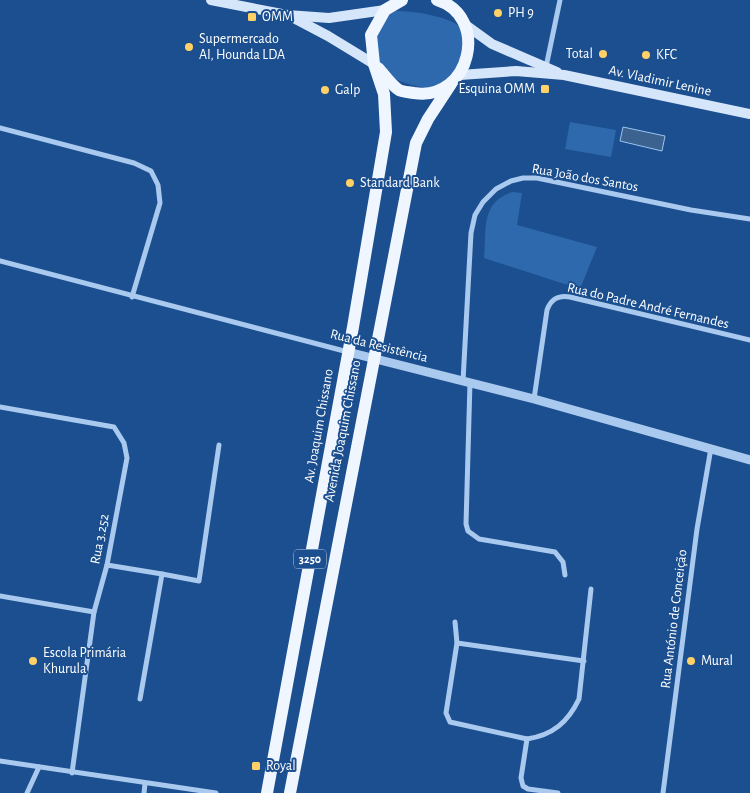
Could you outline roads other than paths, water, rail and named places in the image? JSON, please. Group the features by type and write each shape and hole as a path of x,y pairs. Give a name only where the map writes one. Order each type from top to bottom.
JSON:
{"main road":[{"path":"211,0 239,3 254,8 287,14 329,18 394,4"},
{"path":"437,0 458,12 469,40 467,58 460,74"},
{"name":"Av. Joaquim Chissano","path":"267,793 348,352 386,132 384,94 374,64 371,35 394,4"},
{"name":"Av. Vladimir Lenine","path":"458,12 492,44 546,71"},
{"path":"287,14 374,64 399,91 426,95 451,84"},
{"name":"Av. Vladimir Lenine","path":"460,74 546,71 750,114"},
{"name":"Avenida Joaquim Chissano","path":"290,793 416,143 428,119 451,84 460,74"}],"street":[{"path":"546,71 560,0"},
{"path":"0,128 134,164 151,172 158,185 160,203 132,297"},
{"name":"Rua João dos Santos","path":"565,575 563,562 555,552 479,539 468,531 466,524 466,382 471,233 475,215 483,202 496,189 511,182 537,178 691,210 750,219"},
{"name":"Rua da Resistência","path":"0,262 534,399 750,460"},
{"name":"Rua do Padre André Fernandes","path":"534,399 547,310 550,302 555,298 570,298 750,340"},
{"name":"Rua 3.252","path":"0,407 101,423 114,427 120,436 128,458 107,565 94,612 72,772"},
{"path":"107,565 199,581 219,445"},
{"name":"Rua António de Conceição","path":"663,793 697,529 711,448"},
{"path":"140,699 162,574"},
{"path":"455,622 457,643 446,713 450,722 526,739 539,737 553,731 572,713 579,699 591,589"},
{"path":"0,596 94,612"},
{"path":"457,643 584,661"},
{"path":"526,739 521,778 523,786 528,789 558,793"},
{"path":"0,761 144,784 216,793"},
{"path":"26,793 39,767"},
{"path":"144,784 144,793"}],"place":[{"name":"PH 9","path":"498,13"},
{"name":"OMM","path":"252,17"},
{"name":"Supermercado AI, Hounda LDA","path":"189,47"},
{"name":"Total","path":"603,54"},
{"name":"KFC","path":"646,55"},
{"name":"Esquina OMM","path":"545,89"},
{"name":"Galp","path":"325,90"},
{"name":"Standard Bank","path":"350,183"},
{"name":"Escola Primária Khurula","path":"33,661"},
{"name":"Mural","path":"691,661"},
{"name":"Royal","path":"256,766"}]}
